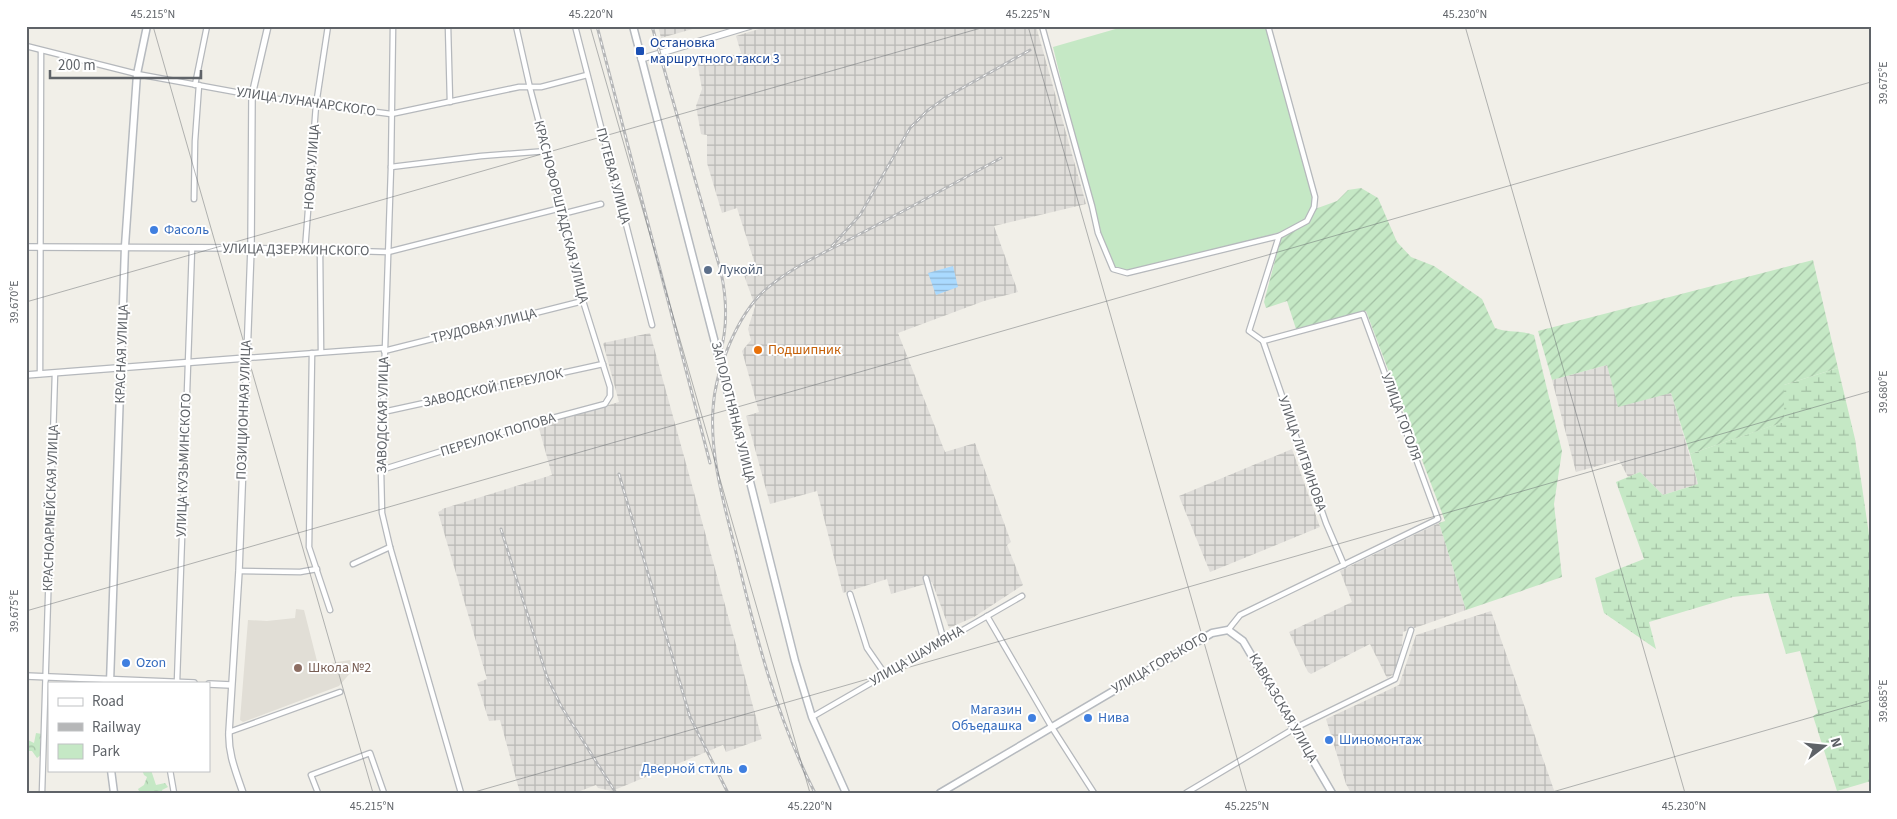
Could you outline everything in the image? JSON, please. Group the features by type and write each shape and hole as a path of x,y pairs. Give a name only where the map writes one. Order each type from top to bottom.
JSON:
{"main road":[{"name":"КРАСНАЯ УЛИЦА","path":"110,682 125,246 137,74 147,26"},
{"name":"ЗАПОЛОТНЯНАЯ УЛИЦА","path":"633,26 795,660 812,717 846,793"},
{"name":"УЛИЦА ГОРЬКОГО","path":"940,793 1212,633 1228,630"},
{"name":"КАВКАЗСКАЯ УЛИЦА","path":"1228,630 1244,641 1332,793"},
{"path":"110,772 114,793"}],"street":[{"path":"194,199 197,85 208,26"},
{"name":"ПОЗИЦИОННАЯ УЛИЦА","path":"244,793 228,745 239,571 251,248 252,95 268,26"},
{"name":"НОВАЯ УЛИЦА","path":"305,250 316,105 328,26"},
{"name":"ЗАВОДСКАЯ УЛИЦА","path":"393,26 390,114 391,167 381,470 382,513 390,547 461,793"},
{"path":"448,26 450,102"},
{"name":"КРАСНОФОРШТАДСКАЯ УЛИЦА","path":"516,26 530,88 579,276 583,301 610,387 610,396"},
{"name":"ПУТЕВАЯ УЛИЦА","path":"575,26 652,325"},
{"path":"641,58 750,26"},
{"path":"1042,26 1098,233 1113,268 1127,273 1279,236 1307,221 1314,207 1315,197 1268,26"},
{"name":"УЛИЦА ЛУНАЧАРСКОГО","path":"26,46 137,74 252,95 390,114 519,87 541,88 587,74"},
{"path":"40,374 41,51"},
{"path":"391,167 481,156 547,151"},
{"path":"562,214 601,204"},
{"name":"УЛИЦА ДЗЕРЖИНСКОГО","path":"26,247 125,246 388,252 561,208"},
{"name":"УЛИЦА ЛИТВИНОВА","path":"1279,236 1249,331 1263,342 1326,523 1344,565"},
{"name":"УЛИЦА КУЗЬМИНСКОГО","path":"173,682 192,248"},
{"path":"320,250 321,352"},
{"name":"ТРУДОВАЯ УЛИЦА","path":"26,375 321,352 384,350 583,301"},
{"name":"УЛИЦА ГОГОЛЯ","path":"1263,342 1364,314 1438,519"},
{"path":"312,353 309,547 330,610"},
{"name":"ЗАВОДСКОЙ ПЕРЕУЛОК","path":"383,412 603,364"},
{"name":"КРАСНОАРМЕЙСКАЯ УЛИЦА","path":"42,793 55,373"},
{"name":"ПЕРЕУЛОК ПОПОВА","path":"381,470 519,427 605,404 610,396"},
{"name":"УЛИЦА ГОРЬКОГО","path":"1228,630 1240,615 1438,519"},
{"path":"353,564 390,547"},
{"path":"239,571 300,572 317,569"},
{"path":"926,578 944,641"},
{"path":"850,594 867,648 884,674"},
{"name":"УЛИЦА ШАУМЯНА","path":"812,717 1022,596"},
{"path":"987,616 1094,793"},
{"path":"1186,793 1295,728 1395,679 1411,630"},
{"path":"26,676 110,682 173,682"},
{"path":"210,684 231,685"},
{"path":"229,732 330,694 340,692"},
{"path":"318,793 311,775 370,753 384,793"},
{"path":"170,772 174,793"}],"shaded area":[{"path":"658,26 703,26 661,38"},
{"path":"769,26 1036,26 1086,204 994,226 1018,292 984,301 898,333 945,452 975,443 1011,542 1007,545 1023,585 974,617 949,628 932,582 891,594 887,579 843,593 817,491 770,504 746,416 759,412 742,351 751,340 748,329 755,306 744,275 757,270 737,208 722,213 707,163 707,135 701,134 696,106 702,89 697,61 706,60 708,63 741,53 736,36"},
{"path":"650,333 762,739 726,752 723,745 612,791 598,788 596,785 575,793 520,793 500,720 489,721 477,683 487,679 438,512 442,509 552,475 538,425 619,402 603,343"},
{"path":"1607,365 1671,393 1698,484 1663,495 1640,472 1628,477 1619,460 1576,472 1552,380"},
{"path":"1292,449 1320,527 1210,572 1179,496"},
{"path":"1439,523 1466,610 1403,632 1401,656 1394,674 1387,678 1370,644 1311,674 1308,672 1289,632 1352,602 1340,571"},
{"name":"Школа №2","path":"296,609 304,610 318,665 350,660 352,671 339,686 243,722 240,720 248,620 267,621 295,618"},
{"path":"1491,611 1555,793 1351,793 1346,784 1326,719 1399,685 1416,635"}],"green space":[{"path":"1126,26 1265,26 1312,181 1313,204 1312,210 1306,219 1292,229 1127,273 1113,269 1098,233 1053,47"},
{"path":"1361,188 1378,198 1397,242 1411,257 1434,266 1482,299 1495,328 1534,335 1562,451 1554,504 1562,577 1466,610 1439,523 1445,521 1366,311 1296,329 1287,301 1266,308 1264,302 1282,234 1308,222 1315,209 1337,201 1348,190"},
{"path":"1813,260 1838,368 1784,385 1784,422 1690,454 1671,393 1618,407 1607,365 1552,380 1538,331"},
{"path":"1838,368 1855,439 1871,548 1871,781 1837,791 1813,716 1818,713 1800,651 1786,654 1768,593 1733,597 1649,622 1656,649 1604,613 1595,578 1644,559 1616,482 1640,472 1663,495 1698,484 1690,454 1783,422 1784,385"},
{"path":"36,733 42,734 40,740 42,754 37,758 32,751 26,751 26,739 34,743"},
{"path":"143,772 152,772 156,785 165,783 168,787 162,790 163,793 140,793 138,789 144,785 147,777"}],"water":[{"path":"953,266 958,287 936,295 928,273"}],"railway":[{"path":"597,26 710,463"},
{"path":"652,26 721,272 726,313 723,344 720,354"},
{"path":"832,246 860,215 910,128 927,111 948,96 1030,50"},
{"path":"815,793 788,733 767,671 749,608 722,494 713,443 713,409 718,378 729,345 745,314 765,290 775,282 809,260 1001,158"},
{"path":"619,474 690,717 728,793"},
{"path":"501,529 547,677 561,706 616,793"}],"place":[{"name":"Остановка маршрутного такси 3","path":"640,51"},
{"name":"Фасоль","path":"154,230"},
{"name":"Лукойл","path":"708,270"},
{"name":"Подшипник","path":"758,350"},
{"name":"Ozon","path":"126,663"},
{"name":"Школа №2","path":"298,668"},
{"name":"Магазин Объедашка","path":"1032,718"},
{"name":"Нива","path":"1088,718"},
{"name":"Шиномонтаж","path":"1329,740"},
{"name":"Дверной стиль","path":"743,769"}]}
